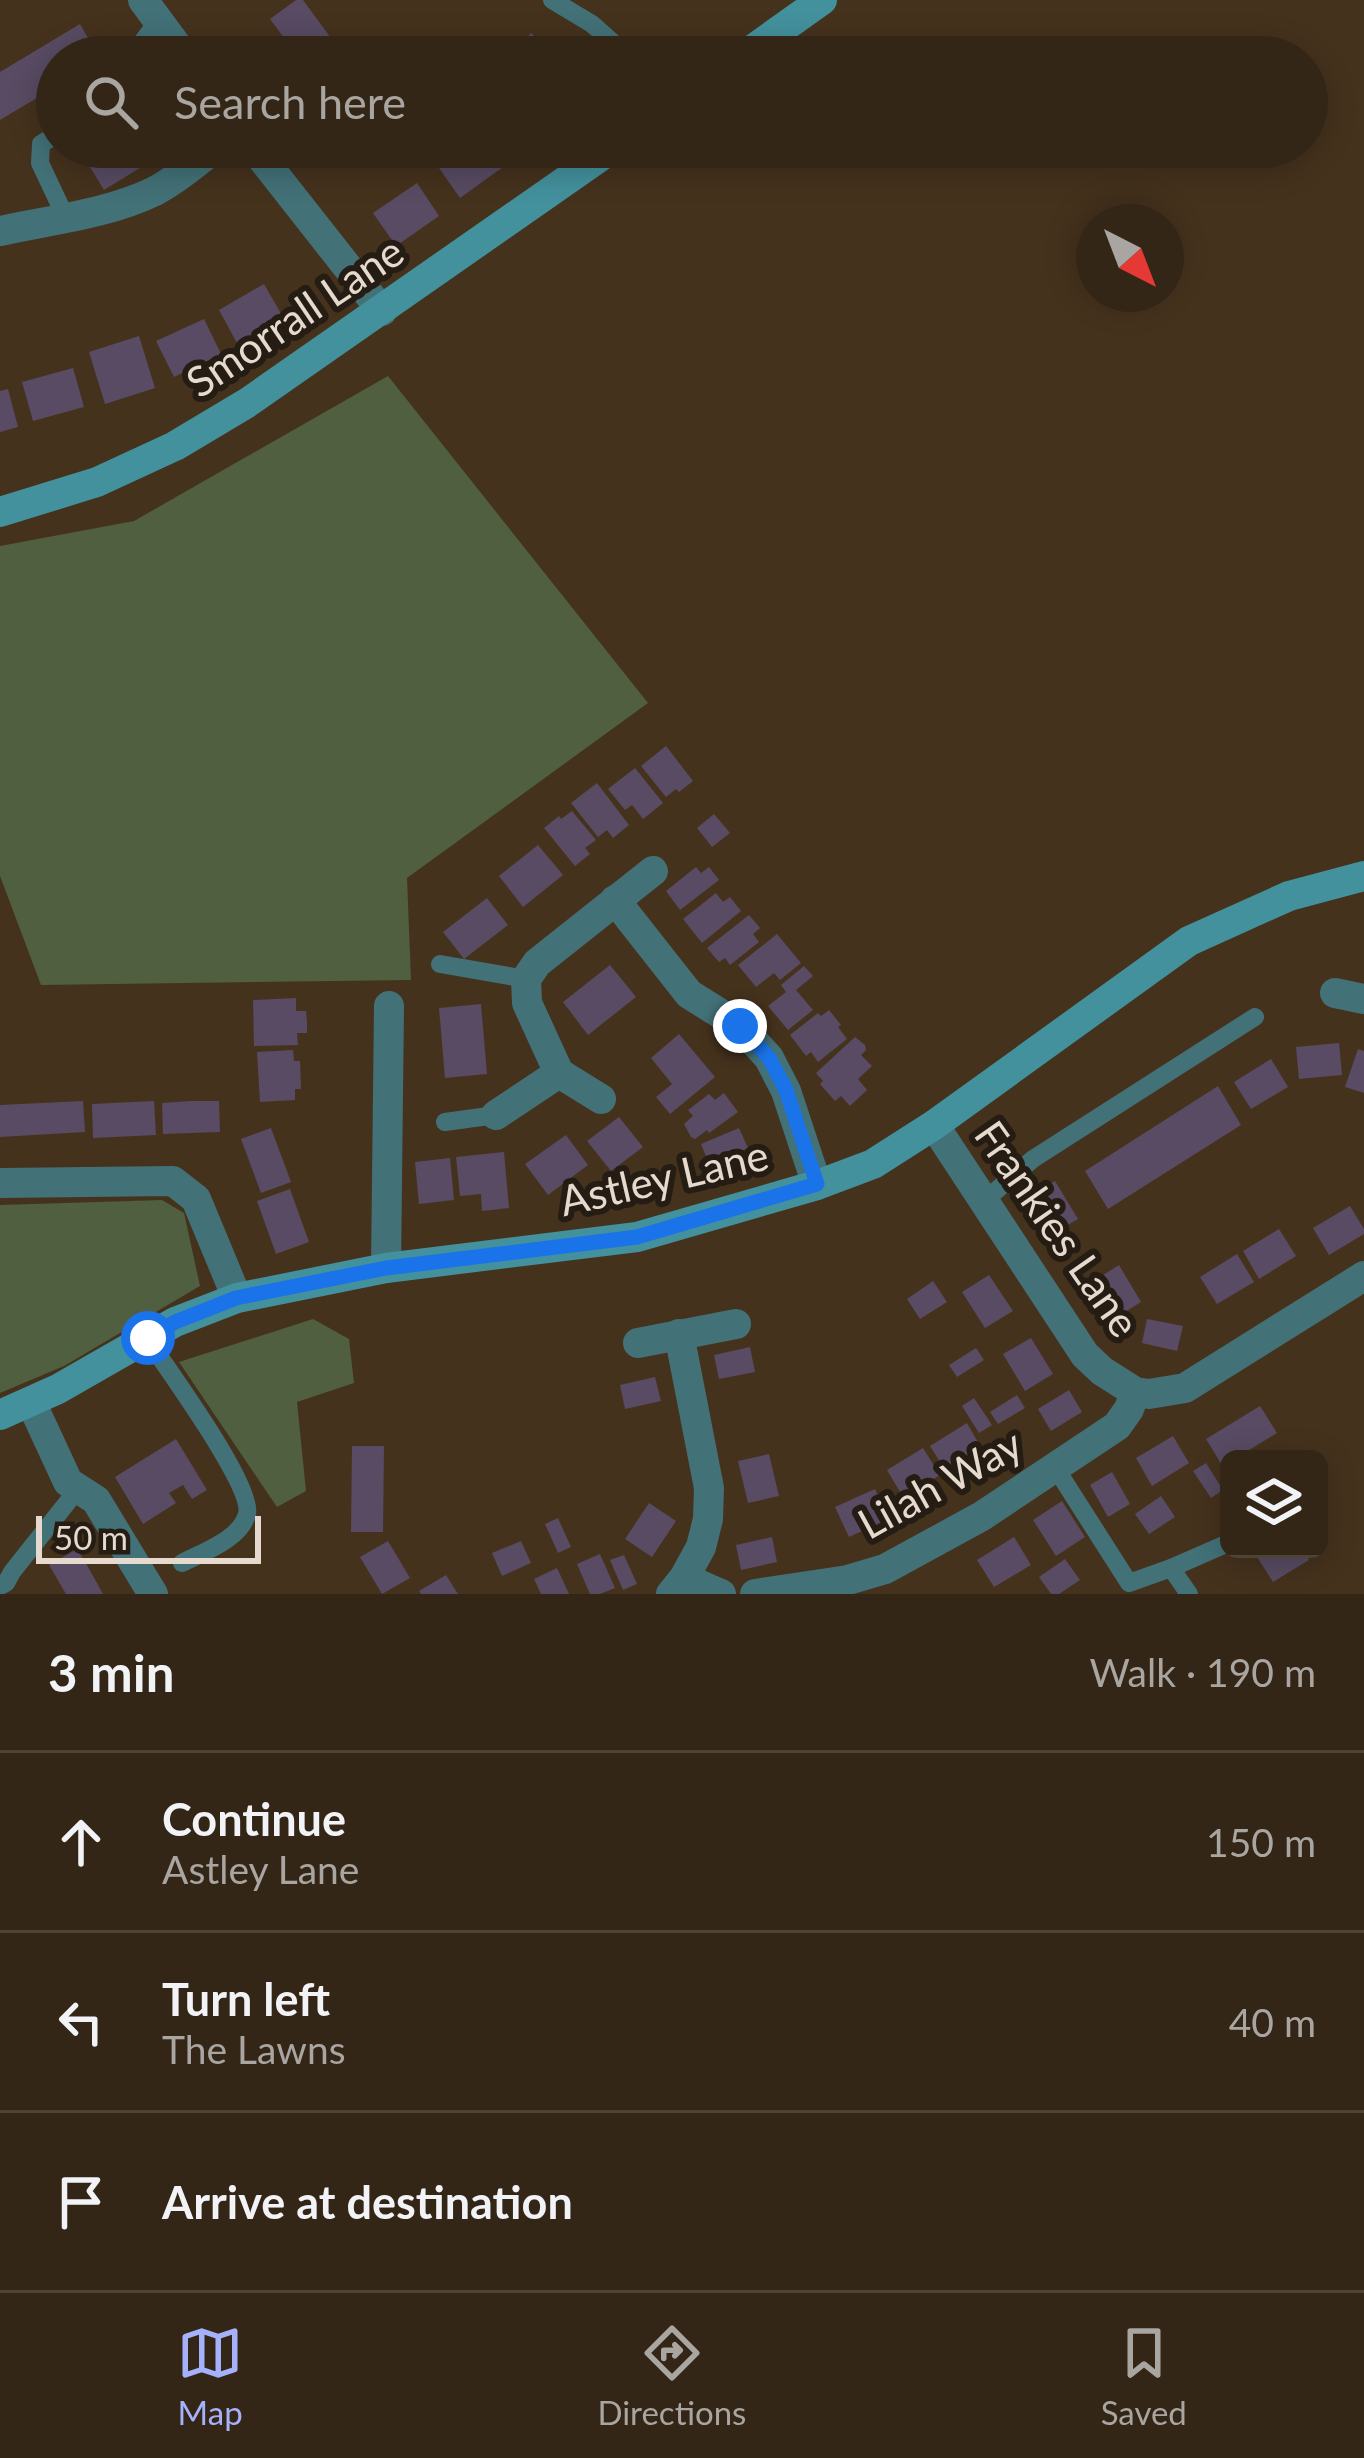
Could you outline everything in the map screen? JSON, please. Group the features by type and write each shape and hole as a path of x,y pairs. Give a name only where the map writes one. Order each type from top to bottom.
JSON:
{"street":[{"path":"771,36 822,0"},
{"path":"151,10 170,36"},
{"path":"0,231 151,193 190,168"},
{"path":"270,168 382,311"},
{"name":"Smorrall Lane","path":"0,512 97,482 175,446 247,403 584,168"},
{"path":"601,1100 559,1073 527,1003 526,979 537,963 653,871"},
{"name":"Astley Lane","path":"0,1415 58,1389 175,1322 236,1298 386,1268 637,1237 874,1164 1189,941 1289,896 1364,876"},
{"path":"615,900 689,994 740,1026 769,1058 786,1090 817,1184"},
{"path":"386,1268 388,1006"},
{"path":"496,1115 559,1073"},
{"name":"Frankies Lane","path":"934,1125 1085,1355 1135,1392 1186,1388 1364,1276"},
{"path":"0,1183 173,1181 196,1199 236,1298"},
{"path":"638,1343 736,1324"},
{"path":"679,1334 709,1488 701,1547 677,1586 721,1594"},
{"name":"Lilah Way","path":"754,1594 848,1580 890,1582 1117,1426 1135,1392"},
{"path":"31,1402 68,1482 96,1500 153,1594"}],"lane":[{"path":"552,0 605,36"},
{"path":"42,168 65,217"},
{"path":"440,964 526,979"},
{"path":"984,1201 1033,1159 1255,1017"},
{"path":"445,1122 496,1115"},
{"path":"148,1338 233,1468 247,1499 247,1516 232,1537 182,1563"},
{"path":"1055,1467 1123,1588 1220,1547"},
{"path":"0,1586 78,1489"},
{"path":"1172,1568 1190,1594"}],"green space":[{"path":"388,376 648,703 407,878 411,980 41,985 0,876 0,546 134,521"},
{"path":"162,1200 184,1213 200,1286 64,1366 0,1393 0,1205"},
{"path":"313,1319 349,1339 354,1383 297,1402 306,1491 277,1507 179,1362"}],"building":[{"path":"303,0 329,36 283,36 270,19"},
{"path":"80,24 87,36 60,36"},
{"path":"36,50 36,99 0,120 0,72"},
{"path":"91,168 140,168 104,190"},
{"path":"439,168 502,168 460,198"},
{"path":"417,183 439,216 396,246 373,213"},
{"path":"264,284 284,319 238,345 219,310"},
{"path":"204,319 221,354 174,377 156,341"},
{"path":"139,336 155,388 105,404 89,352"},
{"path":"73,368 84,407 33,421 22,382"},
{"path":"8,389 18,427 0,432 0,391"},
{"path":"666,746 693,781 666,797 641,766"},
{"path":"635,768 663,803 643,819 632,805 625,810 608,789"},
{"path":"597,783 629,825 613,838 607,830 598,837 571,803"},
{"path":"572,811 596,840 585,848 590,854 575,866 544,828"},
{"path":"714,814 730,833 712,847 697,828"},
{"path":"538,845 563,875 523,907 499,876"},
{"path":"696,867 701,873 709,867 719,880 680,910 666,891"},
{"path":"716,893 723,902 730,897 741,911 702,943 683,919"},
{"path":"487,898 508,925 464,959 443,932"},
{"path":"749,915 760,928 753,934 759,942 730,965 725,958 719,962 707,948"},
{"path":"777,934 801,963 780,980 774,973 756,987 738,965"},
{"path":"610,965 636,997 588,1035 563,1002"},
{"path":"804,966 813,976 796,990 813,1010 788,1030 768,1006 786,992 781,985"},
{"path":"296,998 296,1011 306,1011 307,1022 307,1033 297,1033 298,1045 254,1046 253,1000"},
{"path":"481,1004 487,1074 445,1078 439,1008"},
{"path":"829,1010 847,1039 818,1062 811,1052 806,1056 790,1035"},
{"path":"679,1034 715,1077 670,1114 656,1097 672,1084 651,1058"},
{"path":"855,1037 865,1045 861,1055 872,1066 858,1079 867,1090 850,1106 841,1096 835,1101 816,1073"},
{"path":"1339,1043 1342,1075 1299,1079 1296,1047"},
{"path":"1358,1049 1364,1051 1364,1093 1345,1087"},
{"path":"293,1050 294,1061 300,1061 301,1089 295,1089 295,1100 260,1102 257,1052"},
{"path":"1271,1059 1288,1087 1251,1109 1234,1082"},
{"path":"1218,1086 1241,1125 1108,1209 1085,1171"},
{"path":"724,1093 738,1112 709,1133 691,1137 684,1124 693,1116 688,1110 709,1094 715,1100"},
{"path":"83,1101 85,1132 0,1137 0,1105"},
{"path":"154,1101 156,1135 93,1138 92,1104"},
{"path":"219,1101 220,1132 163,1134 162,1103"},
{"path":"619,1117 643,1147 611,1171 587,1141"},
{"path":"271,1128 291,1182 261,1193 241,1139"},
{"path":"739,1128 748,1148 741,1151 744,1158 712,1171 701,1144"},
{"path":"566,1135 588,1165 548,1195 525,1164"},
{"path":"504,1152 509,1208 482,1211 481,1194 460,1196 456,1157"},
{"path":"450,1158 454,1200 419,1204 415,1162"},
{"path":"1055,1181 1078,1219 1049,1236 1027,1198"},
{"path":"290,1189 309,1242 276,1254 257,1201"},
{"path":"1350,1206 1364,1234 1329,1255 1313,1228"},
{"path":"1279,1229 1296,1256 1259,1279 1243,1251"},
{"path":"1237,1254 1254,1282 1217,1304 1200,1277"},
{"path":"1119,1265 1141,1302 1114,1319 1092,1282"},
{"path":"989,1275 1013,1311 985,1328 962,1292"},
{"path":"933,1281 947,1302 920,1319 907,1299"},
{"path":"1147,1319 1183,1326 1177,1351 1142,1343"},
{"path":"1031,1338 1053,1374 1025,1391 1003,1354"},
{"path":"750,1347 755,1372 719,1379 714,1355"},
{"path":"976,1348 984,1360 957,1377 949,1365"},
{"path":"655,1377 661,1401 625,1409 620,1385"},
{"path":"1069,1390 1082,1412 1051,1431 1038,1409"},
{"path":"1017,1395 1025,1408 998,1424 990,1412"},
{"path":"974,1398 992,1425 979,1433 962,1406"},
{"path":"1260,1406 1277,1433 1250,1450 1220,1450 1220,1462 1206,1439"},
{"path":"967,1423 983,1451 947,1473 930,1446"},
{"path":"1173,1436 1189,1463 1152,1486 1136,1458"},
{"path":"176,1439 207,1490 192,1499 183,1485 169,1493 176,1503 143,1524 115,1477"},
{"path":"352,1446 384,1446 383,1532 351,1532"},
{"path":"923,1448 940,1475 903,1497 887,1470"},
{"path":"769,1454 779,1496 748,1503 738,1461"},
{"path":"1206,1463 1220,1492 1211,1498 1193,1471"},
{"path":"1112,1472 1130,1504 1108,1517 1090,1485"},
{"path":"875,1489 888,1519 849,1537 835,1507"},
{"path":"1161,1496 1175,1517 1149,1534 1135,1514"},
{"path":"1062,1501 1085,1537 1056,1556 1033,1520"},
{"path":"649,1503 676,1521 652,1557 625,1539"},
{"path":"558,1518 571,1547 558,1553 545,1524"},
{"path":"772,1537 777,1562 741,1570 736,1545"},
{"path":"1014,1537 1031,1565 994,1587 977,1560"},
{"path":"388,1541 410,1578 382,1594 360,1557"},
{"path":"521,1541 531,1563 502,1576 492,1553"},
{"path":"77,1549 103,1594 66,1594 49,1565"},
{"path":"600,1554 615,1588 590,1594 577,1564"},
{"path":"624,1555 637,1584 623,1590 610,1560"},
{"path":"1258,1558 1308,1558 1309,1560 1273,1582"},
{"path":"1065,1559 1080,1580 1051,1594 1039,1577"},
{"path":"557,1568 569,1594 541,1594 534,1579"},
{"path":"446,1575 458,1594 421,1594 419,1591"}],"route":[{"path":"148,1338 236,1298 386,1268 637,1237 817,1184 786,1090 769,1058 740,1026"}]}
